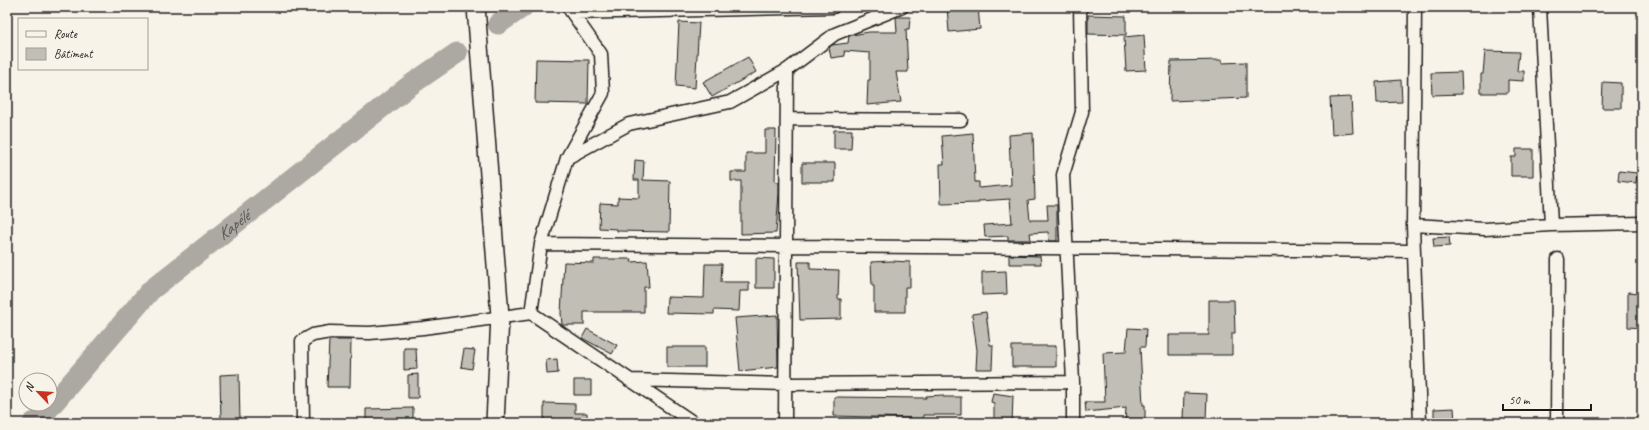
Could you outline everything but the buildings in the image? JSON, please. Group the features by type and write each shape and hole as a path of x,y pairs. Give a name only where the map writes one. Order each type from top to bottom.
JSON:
{"street":[{"path":"476,7 500,316 495,423"},
{"path":"570,10 833,7"},
{"path":"567,158 629,124 730,102 787,70 835,34 902,7"},
{"path":"1073,423 1073,382 1063,175 1082,112 1080,7"},
{"path":"1415,7 1413,224 1420,423"},
{"path":"1540,7 1551,225"},
{"path":"531,313 541,244 567,158 603,93 601,54 570,10"},
{"path":"785,423 787,70"},
{"path":"787,119 961,120"},
{"path":"1413,224 1485,229 1551,225 1642,223"},
{"path":"541,244 1414,250"},
{"path":"1557,423 1558,259"},
{"path":"303,423 302,341 313,335 330,332 370,333 416,329 500,316 531,313 628,380 694,423"},
{"path":"628,380 786,384 1073,382"}],"waterway":[{"name":"Kapélé","path":"498,24 523,7"},
{"name":"Kapélé","path":"33,423 39,420 151,290 409,86 457,53"}]}
